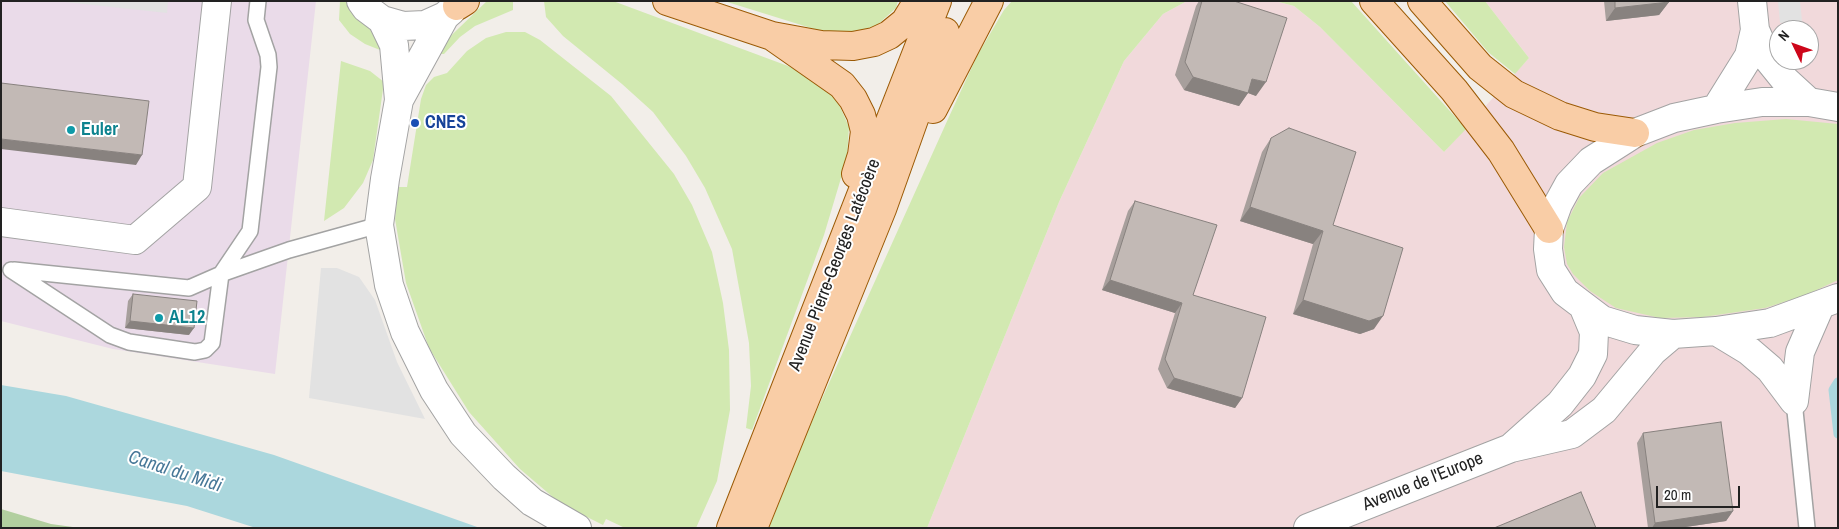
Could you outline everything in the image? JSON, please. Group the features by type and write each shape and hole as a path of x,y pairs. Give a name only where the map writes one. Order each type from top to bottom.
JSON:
{"main road":[{"path":"667,1 772,36 821,45 853,46 874,42 889,35 905,22 918,1"},
{"name":"Avenue Pierre-Georges Latécoère","path":"739,528 799,356 937,1"},
{"name":"Avenue Pierre-Georges Latécoère","path":"739,528 882,209 956,1"},
{"path":"882,209 989,1"},
{"path":"1374,1 1454,90 1495,144 1550,229"},
{"path":"1422,1 1480,67 1514,94 1560,116 1595,127 1635,133"},
{"path":"772,36 842,85 861,115 865,130 862,155 799,356"}],"street":[{"path":"1,222 136,240 197,188 217,1"},
{"path":"361,1 366,8 382,20 403,26 425,25 457,6"},
{"path":"1752,1 1755,30 1768,59 1785,80 1809,102"},
{"path":"399,100 457,6"},
{"path":"382,20 394,45 399,100 379,225 389,285 405,332 434,390 464,434 504,477 532,502 577,528"},
{"path":"1716,109 1749,56 1755,30"},
{"name":"Avenue de l'Europe","path":"1829,302 1770,323 1716,331 1673,334 1636,330 1602,320 1565,292 1552,270 1548,249 1550,229 1558,204 1569,184 1590,161 1635,133 1674,118 1762,102 1809,102 1838,108"},
{"path":"1794,401 1800,352 1829,302"},
{"name":"Avenue de l'Europe","path":"1510,448 1560,404 1582,376 1593,354 1594,332 1584,308"},
{"path":"1716,331 1749,351 1770,369 1794,401"},
{"name":"Avenue de l'Europe","path":"1308,528 1510,448 1572,434 1604,410 1653,351 1673,334"}],"lane":[{"path":"6,269 110,335 129,342 195,352 205,350 212,343 221,274 250,231 269,67 268,55 256,20 258,1"},
{"path":"6,269 189,288 221,274 290,250 379,225"},
{"path":"1794,401 1807,528"}],"shaded area":[{"path":"1,1 316,1 275,374 113,349 1,321"},
{"path":"56,1 168,1 167,13"},
{"path":"1187,1 1275,1 1294,6 1320,27 1444,152 1529,58 1485,1 1838,1 1838,528 927,528 1059,202 1124,61 1163,14"},
{"path":"1778,1 1800,1 1802,20 1780,20"},
{"path":"321,268 337,268 359,277 375,300 397,362 425,419 309,398"}],"green space":[{"path":"340,1 349,1 374,29 385,52 365,44 350,34 339,20"},
{"path":"487,1 513,1 513,10 475,26 460,37 444,54 432,54"},
{"path":"544,1 613,1 788,66 817,80 837,100 849,127 847,158 824,235 752,430 746,428 751,386 749,343 732,249 705,188 686,156 653,112 563,36 546,17"},
{"path":"724,1 898,1 896,8 876,26 859,34 827,33"},
{"path":"1012,1 1187,1 1163,14 1124,61 1059,202 927,528 769,528 807,432 977,56 1004,10"},
{"path":"1275,1 1351,1 1466,129 1444,152 1320,27 1294,6"},
{"path":"1445,1 1485,1 1529,58 1515,74 1488,52"},
{"path":"506,32 525,32 540,40 611,96 674,174 692,205 712,252 723,303 729,350 730,410 717,481 696,528 625,528 606,519 603,525 561,504 520,469 469,412 429,348 406,283 395,219 398,187 407,187 421,99 426,85 434,77 447,73 467,51 486,38"},
{"path":"341,61 370,71 384,82 373,160 363,183 344,208 324,221"},
{"path":"1786,119 1838,124 1838,280 1806,295 1765,308 1703,317 1660,318 1616,308 1590,291 1573,274 1567,264 1564,247 1567,222 1579,198 1603,173 1657,143 1694,130 1735,123"},
{"path":"1,509 51,524 80,528 1,528"}],"water":[{"name":"Canal du Midi","path":"1,385 66,396 274,455 480,528 256,528 187,506 1,471"}],"building":[{"path":"1202,1 1234,1 1287,18 1266,82 1252,79 1248,93 1193,77 1185,62"},
{"path":"1615,1 1669,1 1669,2 1615,8"},
{"name":"Euler","path":"1,83 149,101 142,155 1,139"},
{"path":"1289,128 1356,152 1333,225 1403,248 1383,316 1369,321 1303,300 1323,231 1250,207 1271,138"},
{"path":"1135,201 1217,225 1193,295 1266,317 1242,398 1174,378 1165,359 1182,303 1110,280"},
{"name":"AL12","path":"133,294 197,301 194,328 130,321"},
{"path":"1721,422 1733,511 1655,523 1643,433"},
{"path":"1581,492 1596,528 1494,528"}],"waterway":[{"path":"1838,382 1833,390 1838,434"}],"place":[{"name":"CNES","path":"415,123"},
{"name":"Euler","path":"71,130"},
{"name":"AL12","path":"159,318"}]}
